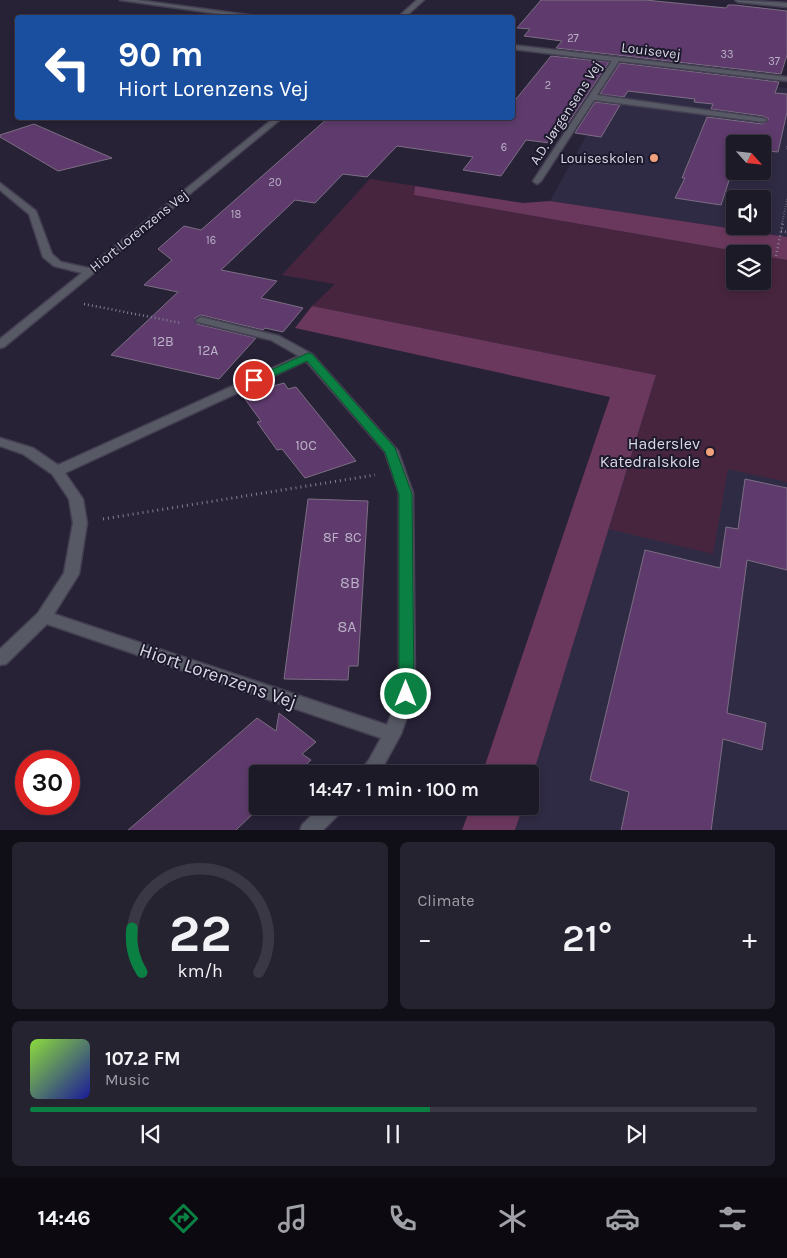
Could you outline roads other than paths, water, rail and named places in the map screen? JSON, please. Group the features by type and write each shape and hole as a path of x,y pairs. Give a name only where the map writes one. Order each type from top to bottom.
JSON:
{"street":[{"path":"123,0 244,15"},
{"path":"404,15 421,0"},
{"path":"738,0 787,5"},
{"name":"Louisevej","path":"515,47 787,79"},
{"name":"A.D. Jørgensens Vej","path":"537,181 617,59"},
{"path":"592,97 763,120"},
{"name":"Hiort Lorenzens Vej","path":"0,345 276,120"},
{"path":"0,186 33,213 47,255 58,264 89,271"},
{"path":"201,320 275,338 308,356 391,451 400,471 406,494 406,694 392,734 376,765"},
{"path":"57,471 308,356"},
{"path":"0,442 28,451 57,471 76,499 80,523 71,574 44,617 0,659"},
{"name":"Hiort Lorenzens Vej","path":"44,617 392,734"},
{"path":"309,830 325,815"}],"place":[{"name":"Louiseskolen","path":"654,158"},
{"name":"Haderslev Katedralskole","path":"710,452"}]}
